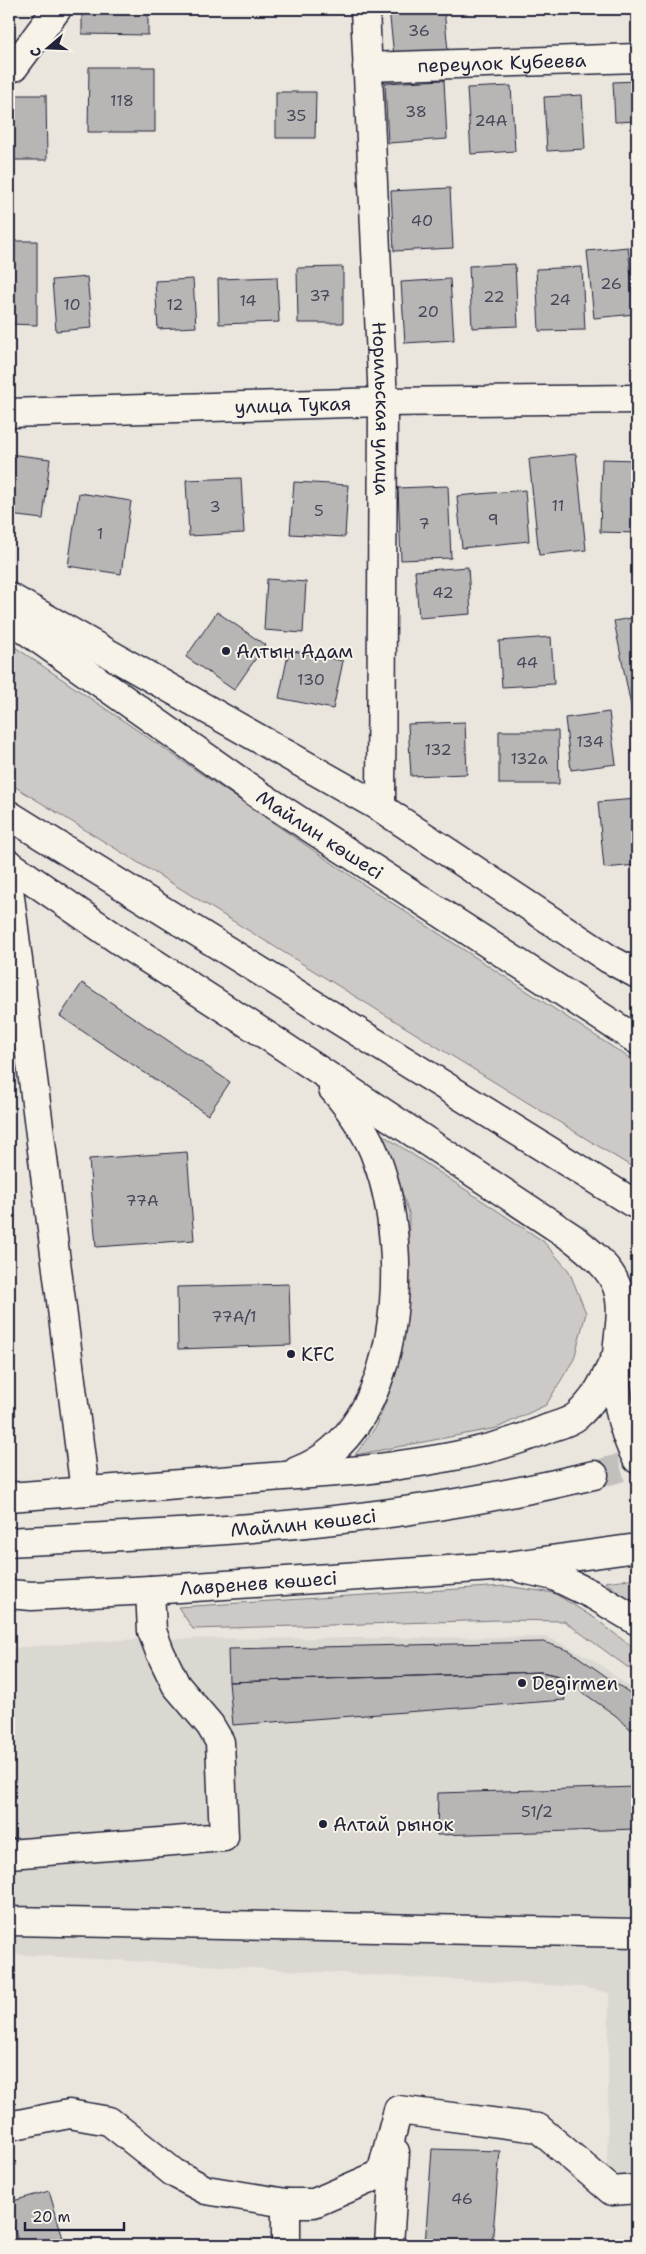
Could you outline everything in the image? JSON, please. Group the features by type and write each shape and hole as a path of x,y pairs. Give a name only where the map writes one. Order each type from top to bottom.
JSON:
{"main road":[{"path":"9,67 14,67 57,9"},
{"name":"Норильская улица","path":"365,9 383,402 381,808"},
{"name":"переулок Кубеева","path":"367,67 637,58"},
{"name":"улица Тукая","path":"9,413 383,402 637,399"},
{"path":"9,597 381,808 609,959 637,974"},
{"name":"Майлин көшесі","path":"9,618 258,794 637,1040"},
{"path":"9,815 633,1203"},
{"path":"9,864 123,943 574,1239 594,1255 610,1273 617,1287 620,1301 617,1398 627,1440 637,1459"},
{"path":"9,889 85,1490"},
{"path":"282,1476 310,1466 327,1457 358,1421 372,1398 382,1370 390,1336 393,1302 396,1260 386,1188 377,1158 354,1114 314,1067"},
{"path":"9,1497 363,1470 417,1463 487,1448 529,1436 575,1417 596,1397 619,1343 637,1293"},
{"name":"Майлин көшесі","path":"9,1542 251,1528 374,1515 451,1505 517,1493 594,1475"},
{"path":"507,1566 637,1548"},
{"path":"507,1566 554,1576 595,1596 637,1621"},
{"name":"Лавренев көшесі","path":"9,1594 32,1596 150,1590 507,1566"},
{"path":"9,1854 224,1837 220,1742 210,1725 176,1685 160,1652 152,1631 150,1590"},
{"path":"9,1922 637,1933"},
{"path":"398,2110 538,2128 612,2191 637,2189"},
{"path":"9,2126 69,2114 109,2121 174,2173 206,2190 286,2203 314,2203 381,2174 398,2110"},
{"path":"389,2245 398,2110"},
{"path":"286,2203 286,2245"}],"shaded area":[{"path":"9,643 363,884 637,1063 637,1170 9,783"},
{"path":"383,1135 543,1241 569,1271 586,1313 574,1359 546,1405 497,1428 355,1455 377,1425 397,1371 408,1285 409,1213"},
{"path":"637,1578 637,1606 605,1582"},
{"path":"505,1586 554,1593 596,1619 637,1651 637,1674 564,1621 501,1620 193,1629 178,1607"},
{"name":"Алтай рынок","path":"547,1637 593,1659 637,1693 637,2180 607,2178 609,1993 582,1987 9,1954 9,1648 135,1639"}],"building":[{"path":"82,9 148,9 148,35 82,34"},
{"path":"389,9 444,9 448,51 394,56"},
{"path":"89,67 155,67 155,132 88,132"},
{"path":"444,80 447,139 388,143 385,83"},
{"path":"637,81 637,121 615,122 613,82"},
{"path":"511,86 515,151 471,154 467,88"},
{"path":"276,92 316,92 315,138 276,138"},
{"path":"9,95 46,95 47,160 9,160"},
{"path":"582,95 585,149 547,151 544,97"},
{"path":"450,188 453,248 394,251 391,191"},
{"path":"9,241 37,241 37,325 9,324"},
{"path":"628,247 635,314 594,318 587,251"},
{"path":"515,264 518,326 472,328 469,266"},
{"path":"343,267 343,323 298,323 297,268"},
{"path":"582,267 585,330 539,331 536,269"},
{"path":"87,277 92,328 56,331 52,280"},
{"path":"277,277 279,322 219,324 218,279"},
{"path":"193,279 196,327 158,329 155,281"},
{"path":"450,279 454,340 405,343 401,282"},
{"path":"9,454 50,459 43,519 9,515"},
{"path":"576,454 586,550 539,555 529,459"},
{"path":"602,459 637,460 637,533 600,532"},
{"path":"241,478 244,533 189,536 186,480"},
{"path":"294,482 348,485 345,537 290,534"},
{"path":"448,486 451,558 401,560 398,488"},
{"path":"525,490 529,541 462,548 457,496"},
{"path":"79,493 131,501 121,574 68,566"},
{"path":"468,567 471,614 419,618 415,571"},
{"path":"267,579 306,582 303,633 264,630"},
{"name":"Алтын Адам","path":"217,612 265,645 234,690 186,657"},
{"path":"637,617 637,720 634,721 614,621"},
{"path":"551,637 554,684 502,687 499,641"},
{"path":"289,650 343,661 333,709 279,698"},
{"path":"609,712 616,764 571,770 565,718"},
{"path":"465,722 467,774 411,776 408,724"},
{"path":"499,731 558,731 559,784 499,784"},
{"path":"637,799 637,865 604,868 598,802"},
{"path":"82,983 230,1082 208,1115 60,1016"},
{"path":"187,1152 194,1240 96,1247 89,1159"},
{"path":"289,1284 291,1345 178,1349 177,1287"},
{"path":"544,1642 570,1651 637,1698 637,1735 615,1715 559,1676 541,1672 229,1682 228,1649"},
{"path":"541,1672 559,1676 565,1700 233,1725 229,1682"},
{"path":"637,1787 637,1829 437,1835 438,1793"},
{"path":"432,2149 500,2151 492,2245 425,2245"},
{"path":"49,2191 65,2245 19,2245 9,2210 9,2202"}],"tunnel":[{"path":"594,1475 637,1463"}],"place":[{"name":"Алтын Адам","path":"226,651"},
{"name":"KFC","path":"291,1354"},
{"name":"Degirmen","path":"522,1683"},
{"name":"Алтай рынок","path":"323,1824"}]}
